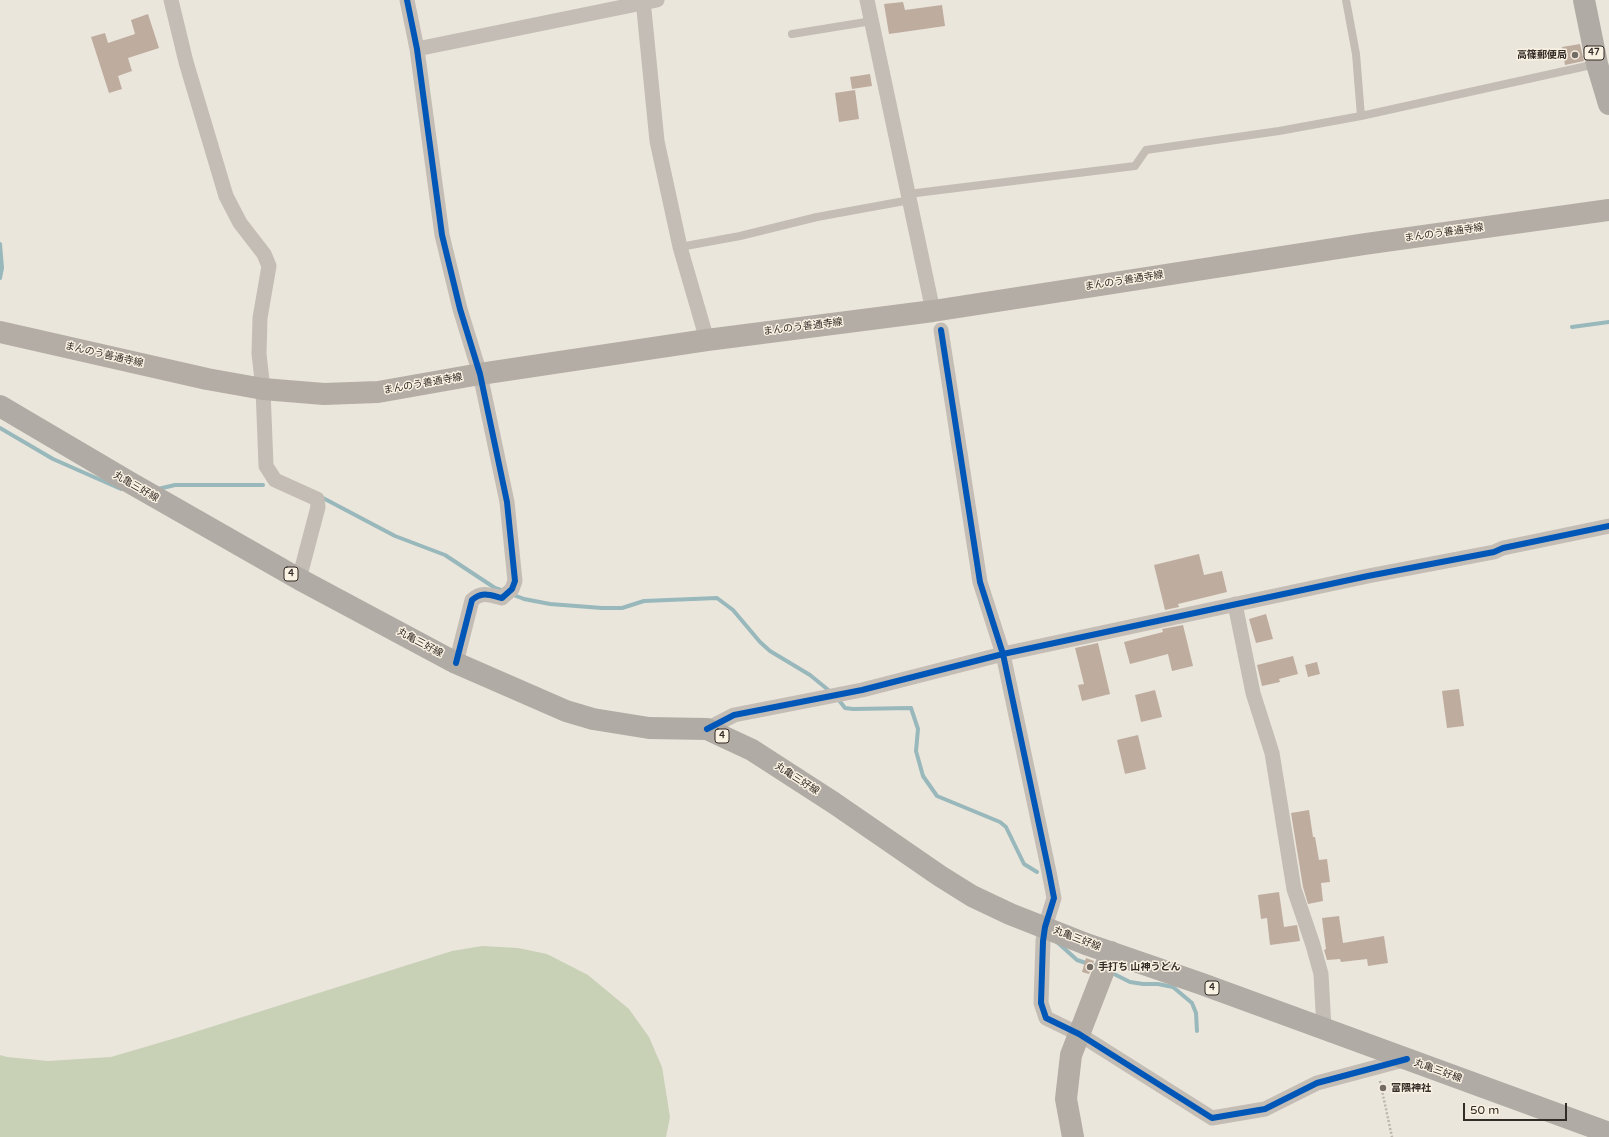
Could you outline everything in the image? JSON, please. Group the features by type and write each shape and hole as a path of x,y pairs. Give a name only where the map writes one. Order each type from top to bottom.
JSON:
{"main road":[{"name":"47","path":"1584,0 1597,64 1609,104"},
{"name":"まんのう善通寺線","path":"0,332 207,379 263,389 324,394 378,392 480,374 707,340 933,311 1365,244 1609,210"},
{"name":"丸亀三好線","path":"0,406 128,482 300,579 456,662 566,711 593,719 649,728 707,729 752,750 972,896 1010,914 1045,927 1107,964 1324,1029 1609,1133"},
{"path":"1072,1137 1066,1099 1071,1055 1107,964"}],"street":[{"path":"170,0 186,62 226,196 240,223 264,254 269,266 260,318 259,354 263,389 266,466 275,480 317,499 318,507 300,579"},
{"path":"407,0 417,48 442,234 460,309 480,374 507,502 515,581 512,589 502,598 488,594 478,595 472,600 456,662"},
{"path":"867,0 933,311"},
{"path":"417,48 648,1 657,141 680,247 707,340"},
{"path":"941,330 980,582 1003,654 1054,898 1045,927 1043,941 1041,1003 1046,1018 1079,1034 1212,1118 1265,1109 1317,1083 1407,1059"},
{"path":"707,729 734,715 844,693 1003,654 1368,576 1494,552 1504,548 1609,526"},
{"path":"1235,604 1253,693 1272,753 1294,889 1321,974 1324,1029"}],"lane":[{"path":"1346,0 1356,54 1361,116"},
{"path":"792,34 872,22"},
{"path":"680,247 740,236 909,197 1135,166 1146,150 1279,131 1361,116 1597,64"}],"path":[{"path":"1378,1066 1392,1137"}],"green space":[{"path":"482,946 518,948 547,954 588,975 629,1009 649,1037 662,1067 670,1117 666,1137 0,1137 0,1055 48,1061 111,1057 452,951"}],"building":[{"path":"903,2 905,10 942,5 945,26 889,34 884,4"},
{"path":"148,14 159,48 128,58 132,71 118,76 122,89 109,93 91,37 105,33 108,43 135,34 131,20"},
{"name":"高篠郵便局","path":"1580,44 1584,61 1565,65 1562,47"},
{"path":"870,74 872,86 852,89 850,77"},
{"path":"855,90 859,119 839,122 835,93"},
{"path":"1199,554 1204,575 1222,571 1227,592 1178,604 1179,607 1165,610 1154,565"},
{"path":"1266,614 1273,639 1256,643 1249,619"},
{"path":"1183,625 1193,666 1172,671 1168,654 1130,664 1124,642 1163,632 1162,629"},
{"path":"1098,643 1110,694 1082,701 1078,685 1084,684 1075,648"},
{"path":"1293,656 1298,674 1279,679 1280,682 1262,686 1257,665"},
{"path":"1317,662 1320,674 1308,677 1305,665"},
{"path":"1459,689 1464,726 1447,728 1442,691"},
{"path":"1155,690 1162,717 1141,722 1135,695"},
{"path":"1138,735 1146,769 1125,774 1117,740"},
{"path":"1309,810 1313,837 1315,837 1319,860 1327,859 1330,882 1321,883 1323,901 1308,904 1303,887 1291,813"},
{"path":"1279,892 1284,927 1297,925 1300,941 1270,945 1267,918 1261,919 1258,895"},
{"path":"1339,916 1343,943 1384,936 1388,963 1368,966 1367,959 1341,962 1340,959 1327,960 1324,950 1326,949 1322,918"},
{"path":"1086,958 1094,961 1089,974 1082,972"}],"waterway":[{"path":"0,244 2,268 0,278"},
{"path":"1572,327 1609,322"},
{"path":"0,428 53,459 121,489"},
{"path":"158,489 175,485 263,485"},
{"path":"323,498 395,536 445,555 495,588 504,591"},
{"path":"511,594 524,599 550,604 602,608 622,608 644,601 717,598 733,610 760,642 770,651 810,675 832,693"},
{"path":"838,699 845,708 853,709 911,708 918,729 916,751 923,776 937,796 1000,822 1006,827 1024,864 1037,872"},
{"path":"1057,942 1077,960 1098,967"},
{"path":"1110,972 1130,982 1158,984 1173,987 1192,1003 1196,1013 1197,1031"}],"cycle path":[{"path":"407,0 417,49 442,235 460,309 480,374 507,502 515,581 512,589 502,598 490,595 479,595 472,600 456,663"},
{"path":"941,330 980,582 1003,654 1054,898 1045,927 1043,941 1041,1003 1046,1018 1079,1034 1212,1118 1265,1109 1317,1083 1407,1059"},
{"path":"707,729 734,715 862,690 1003,654 1368,576 1494,552 1503,548 1609,526"}],"place":[{"name":"高篠郵便局","path":"1575,55"},
{"name":"手打ち 山神うどん","path":"1090,967"},
{"name":"富隈神社","path":"1383,1088"}]}
